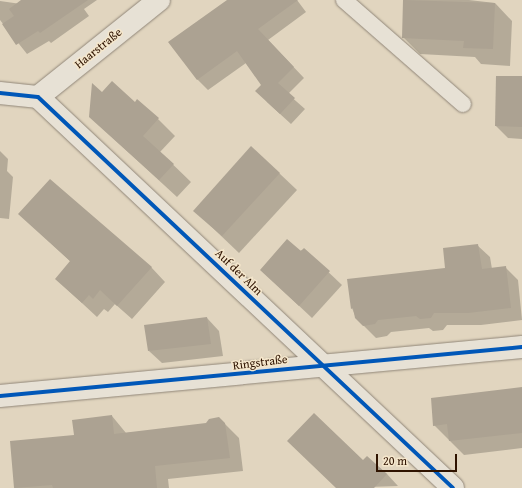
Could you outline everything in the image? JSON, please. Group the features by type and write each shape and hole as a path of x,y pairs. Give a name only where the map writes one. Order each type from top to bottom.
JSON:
{"street":[{"name":"Haarstraße","path":"38,97 159,0"},
{"path":"0,93 38,97"},
{"name":"Auf der Alm","path":"38,97 453,488"},
{"name":"Ringstraße","path":"0,396 166,382 322,364 522,347"}],"lane":[{"path":"344,0 463,104"}],"building":[{"path":"21,0 88,0 40,33 38,31 16,45 2,24 14,16 9,9"},
{"path":"227,0 298,0 258,29 294,67 278,83 295,98 280,114 255,91 261,85 237,51 197,80 168,42"},
{"path":"403,0 495,3 493,49 463,48 464,41 402,38"},
{"path":"496,76 522,76 522,127 495,126"},
{"path":"112,81 135,102 137,99 159,118 143,136 174,164 159,180 89,117 92,83 102,92"},
{"path":"251,146 280,173 222,236 193,211"},
{"path":"50,179 152,267 117,306 100,290 93,299 89,295 82,303 55,279 70,261 18,214"},
{"path":"287,239 301,251 304,248 330,271 299,306 260,270"},
{"path":"478,244 482,269 506,266 511,308 468,313 434,313 431,318 420,319 416,316 378,320 375,324 363,326 355,318 353,308 351,309 347,279 445,268 443,248"},
{"path":"207,317 211,344 148,351 144,325"},
{"path":"522,387 522,433 449,441 447,424 433,426 431,398"},
{"path":"314,413 363,460 367,456 387,474 374,488 336,488 287,441"},
{"path":"112,415 114,434 206,423 209,419 219,417 225,423 230,458 155,466 157,488 53,488 52,485 14,488 10,441 74,435 72,420"}],"cycle path":[{"path":"0,93 38,97 453,488"},
{"path":"0,396 522,347"}]}
